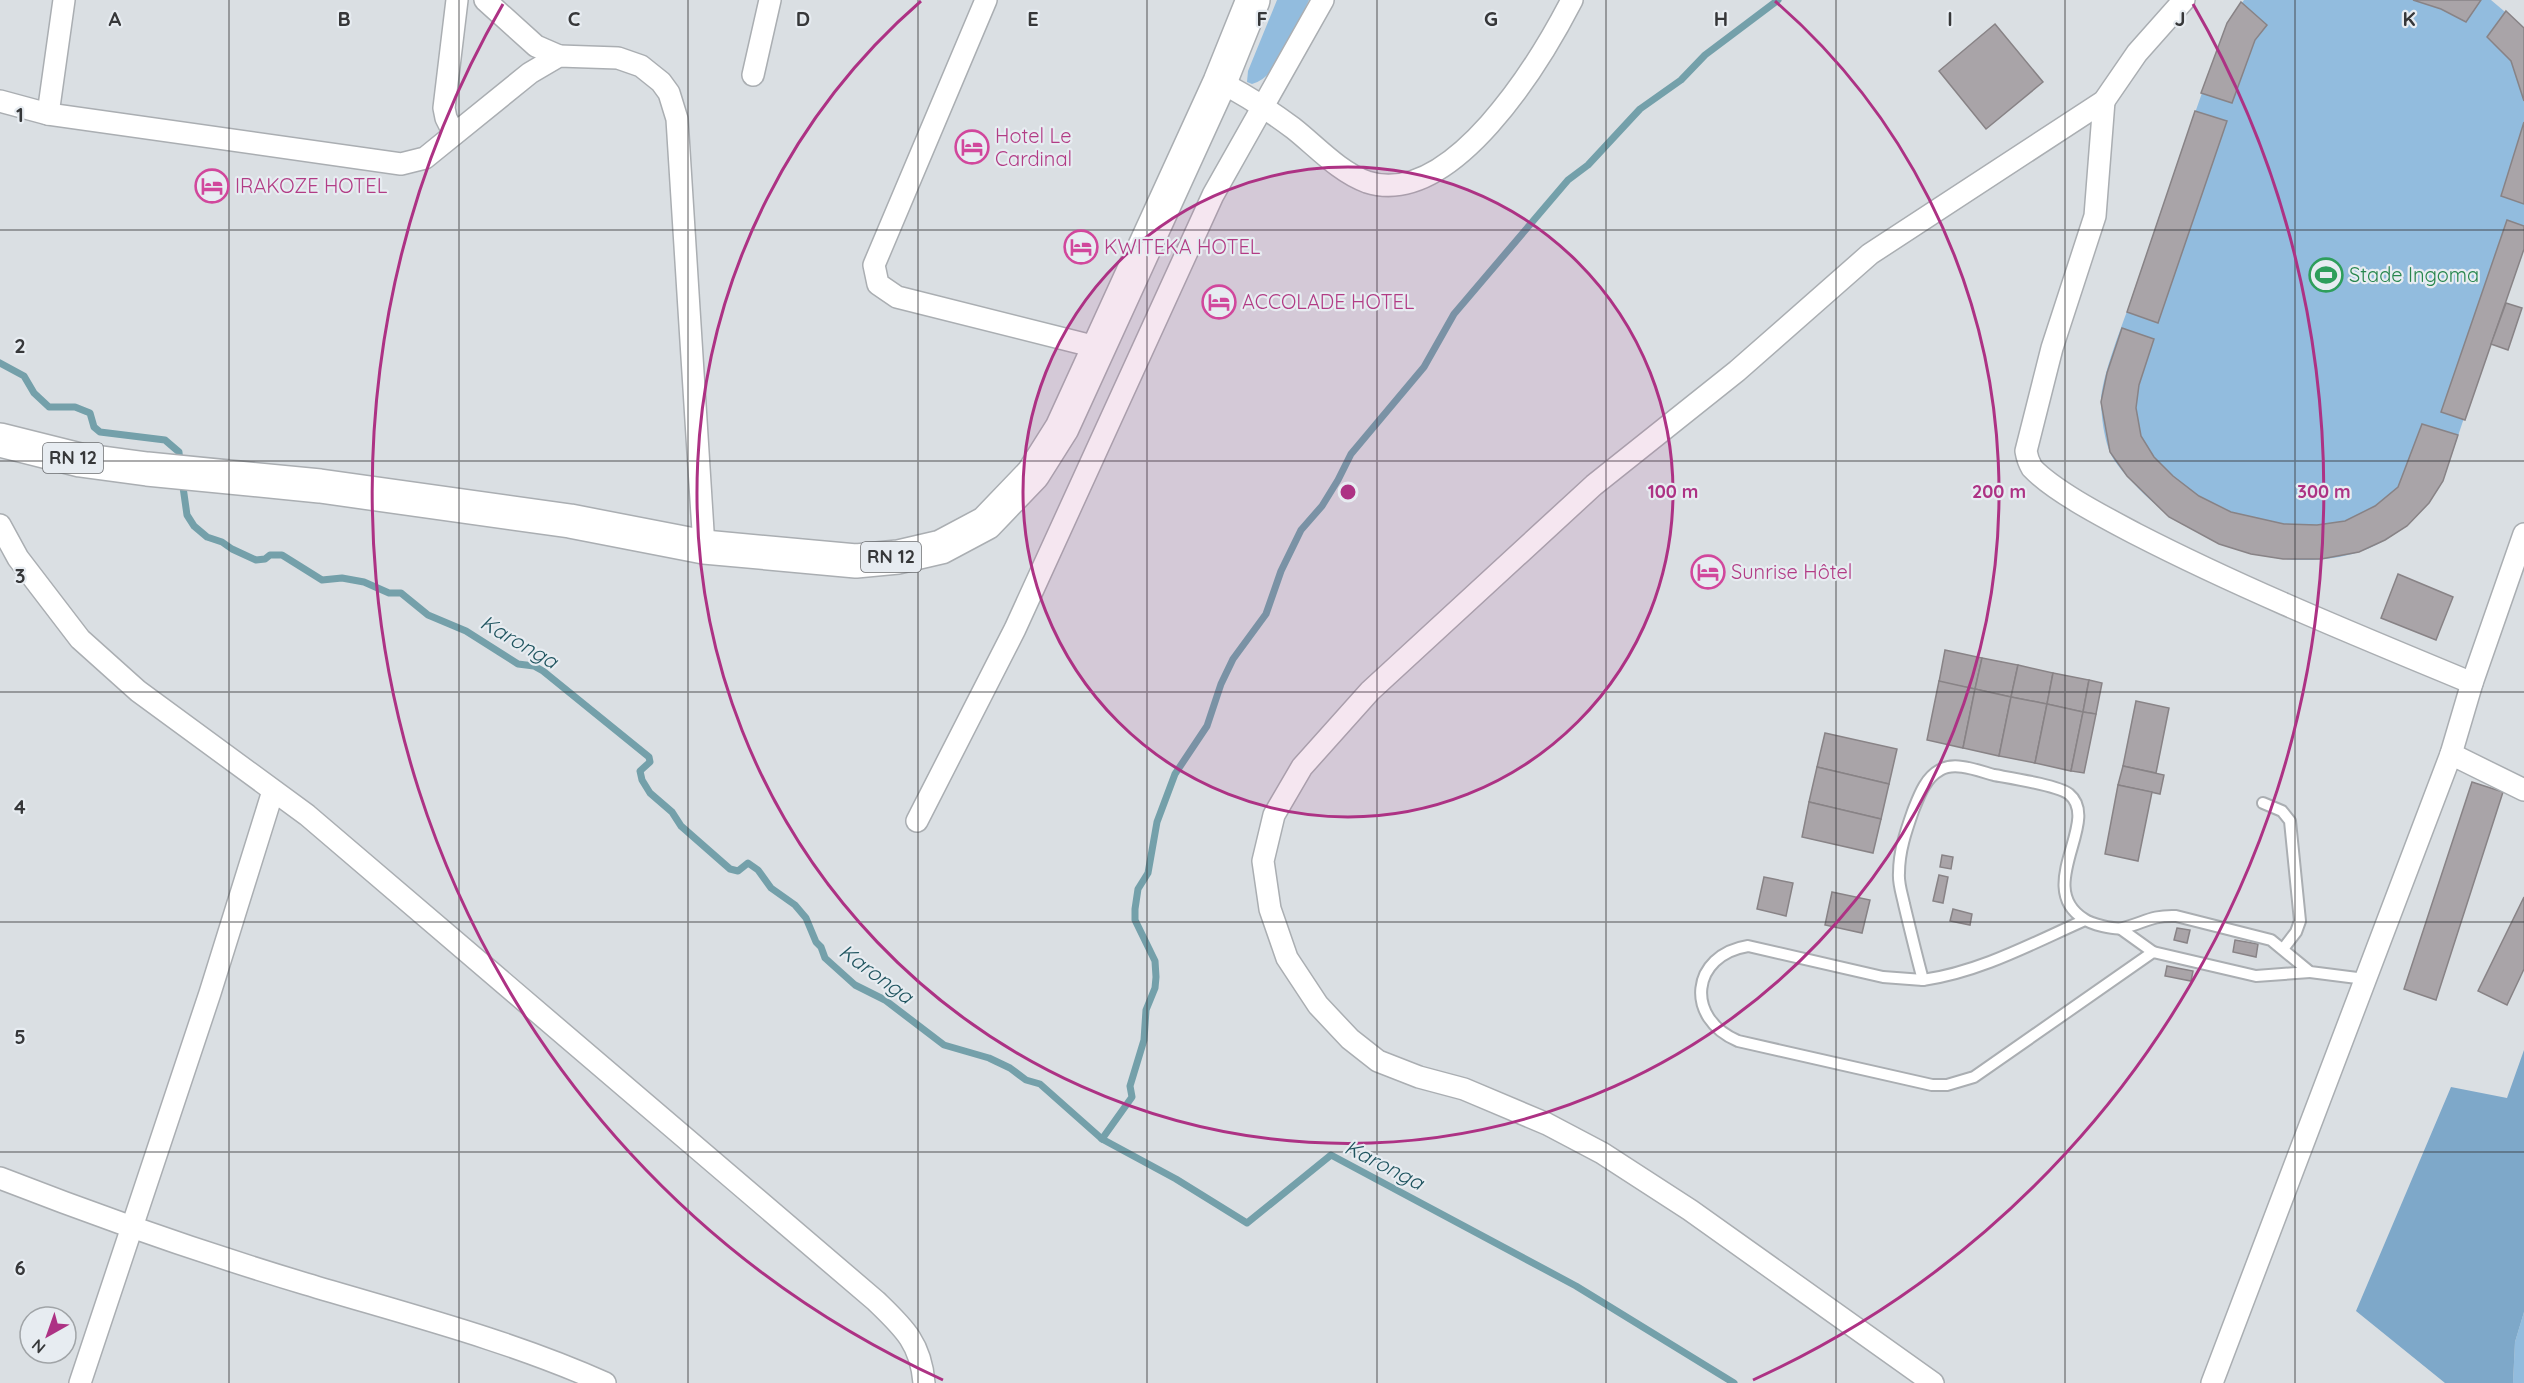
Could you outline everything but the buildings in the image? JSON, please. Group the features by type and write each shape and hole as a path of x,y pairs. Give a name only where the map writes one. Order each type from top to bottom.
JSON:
{"main road":[{"name":"RN 12","path":"0,440 80,460 320,486 570,521 704,547 856,561 898,556 941,547 986,523 1033,474 1062,428 1220,82 1253,0"}],"street":[{"path":"48,114 63,0"},
{"path":"454,134 444,108 457,0"},
{"path":"485,0 536,46 559,56 605,57 630,61 641,66 661,82 674,105 677,119 704,547"},
{"path":"753,75 770,0"},
{"path":"986,0 874,265 878,284 897,297 1100,348"},
{"path":"917,821 1015,628 1213,195 1323,0"},
{"path":"1220,82 1262,106 1347,172 1367,182 1390,185 1414,183 1454,158 1485,130 1513,97 1555,33 1572,0"},
{"path":"1933,1383 1690,1210 1602,1153 1546,1124 1464,1089 1419,1077 1378,1061 1350,1040 1318,1005 1287,958 1270,909 1263,861 1274,815 1302,767 1370,691 1586,493 1737,371 1870,254 2104,101 2138,53 2184,0"},
{"path":"0,102 48,114 401,164 425,158 530,73 559,56"},
{"path":"2104,101 2095,216 2047,369 2026,451 2030,466 2085,505 2169,551 2278,602 2472,683"},
{"path":"0,525 18,558 81,639 138,691 307,815 876,1301 907,1331 922,1362 924,1383"},
{"path":"2212,1383 2451,754 2472,683 2524,534"},
{"path":"2451,754 2524,790"},
{"path":"80,1383 273,791"},
{"path":"0,1178 284,1277 486,1338 600,1382"}],"lane":[{"path":"1923,980 1898,876 1900,857 1921,791 1941,770 1956,766 2048,786 2068,793 2077,806 2077,829 2064,875 2064,891 2074,911 2085,920 2121,929 2153,952 2256,976 2310,972 2365,979"},
{"path":"2263,803 2282,811 2290,821 2300,921 2296,932 2283,949"},
{"path":"2121,929 2144,919 2163,915 2176,916 2271,940 2310,972"},
{"path":"2085,920 1969,969 1923,980 1883,977 1748,946 1734,948 1721,954 1708,969 1702,984 1701,999 1712,1025 1724,1035 1738,1041 1932,1085 1947,1085 1974,1077 2153,952"}],"shaded area":[{"path":"1277,0 1309,0 1279,61 1262,79 1252,84 1247,82 1248,71"},
{"name":"Stade Ingoma","path":"2244,0 2491,0 2524,28 2524,238 2443,481 2427,504 2397,533 2359,552 2330,558 2300,560 2270,557 2241,550 2185,525 2161,508 2122,471 2109,450 2104,428 2101,395 2113,351 2227,23"},
{"path":"2524,1050 2524,1312 2515,1342 2513,1383 2445,1383 2356,1311 2451,1087 2507,1098"},
{"path":"2524,1312 2524,1383 2513,1383 2515,1342"}],"waterway":[{"path":"1102,1139 1132,1097 1130,1086 1144,1040 1146,1010 1155,988 1155,961 1135,920 1135,909 1138,889 1148,873 1157,822 1175,774 1207,726 1221,684 1233,659 1266,614 1281,571 1301,530 1322,506 1351,454 1424,367 1454,314 1568,180 1588,165 1640,109 1681,80 1705,55 1778,0"},
{"name":"Karonga","path":"0,363 24,376 34,393 49,407 75,407 90,413 94,427 100,432 165,440 179,452 180,463"},
{"name":"Karonga","path":"182,480 187,515 194,526 207,537 222,542 256,560 265,559 270,555 282,555 322,580 342,578 364,582 389,593 401,593 428,615 466,631 518,664 534,666 543,671 649,757 650,762 640,771 642,780 650,793 672,812 681,826 730,869 738,871 748,863 758,870 771,888 795,905 806,918 825,958 855,985 885,1000 944,1045 989,1058 1010,1068 1026,1080 1040,1084 1102,1139 1176,1179 1247,1223 1331,1155 1576,1286 1734,1383"}],"place":[{"name":"Hotel Le Cardinal","path":"972,147"},
{"name":"IRAKOZE HOTEL","path":"212,186"},
{"name":"KWITEKA HOTEL","path":"1081,247"},
{"name":"Stade Ingoma","path":"2326,275"},
{"name":"ACCOLADE HOTEL","path":"1219,302"},
{"name":"Sunrise Hôtel","path":"1708,572"}]}
